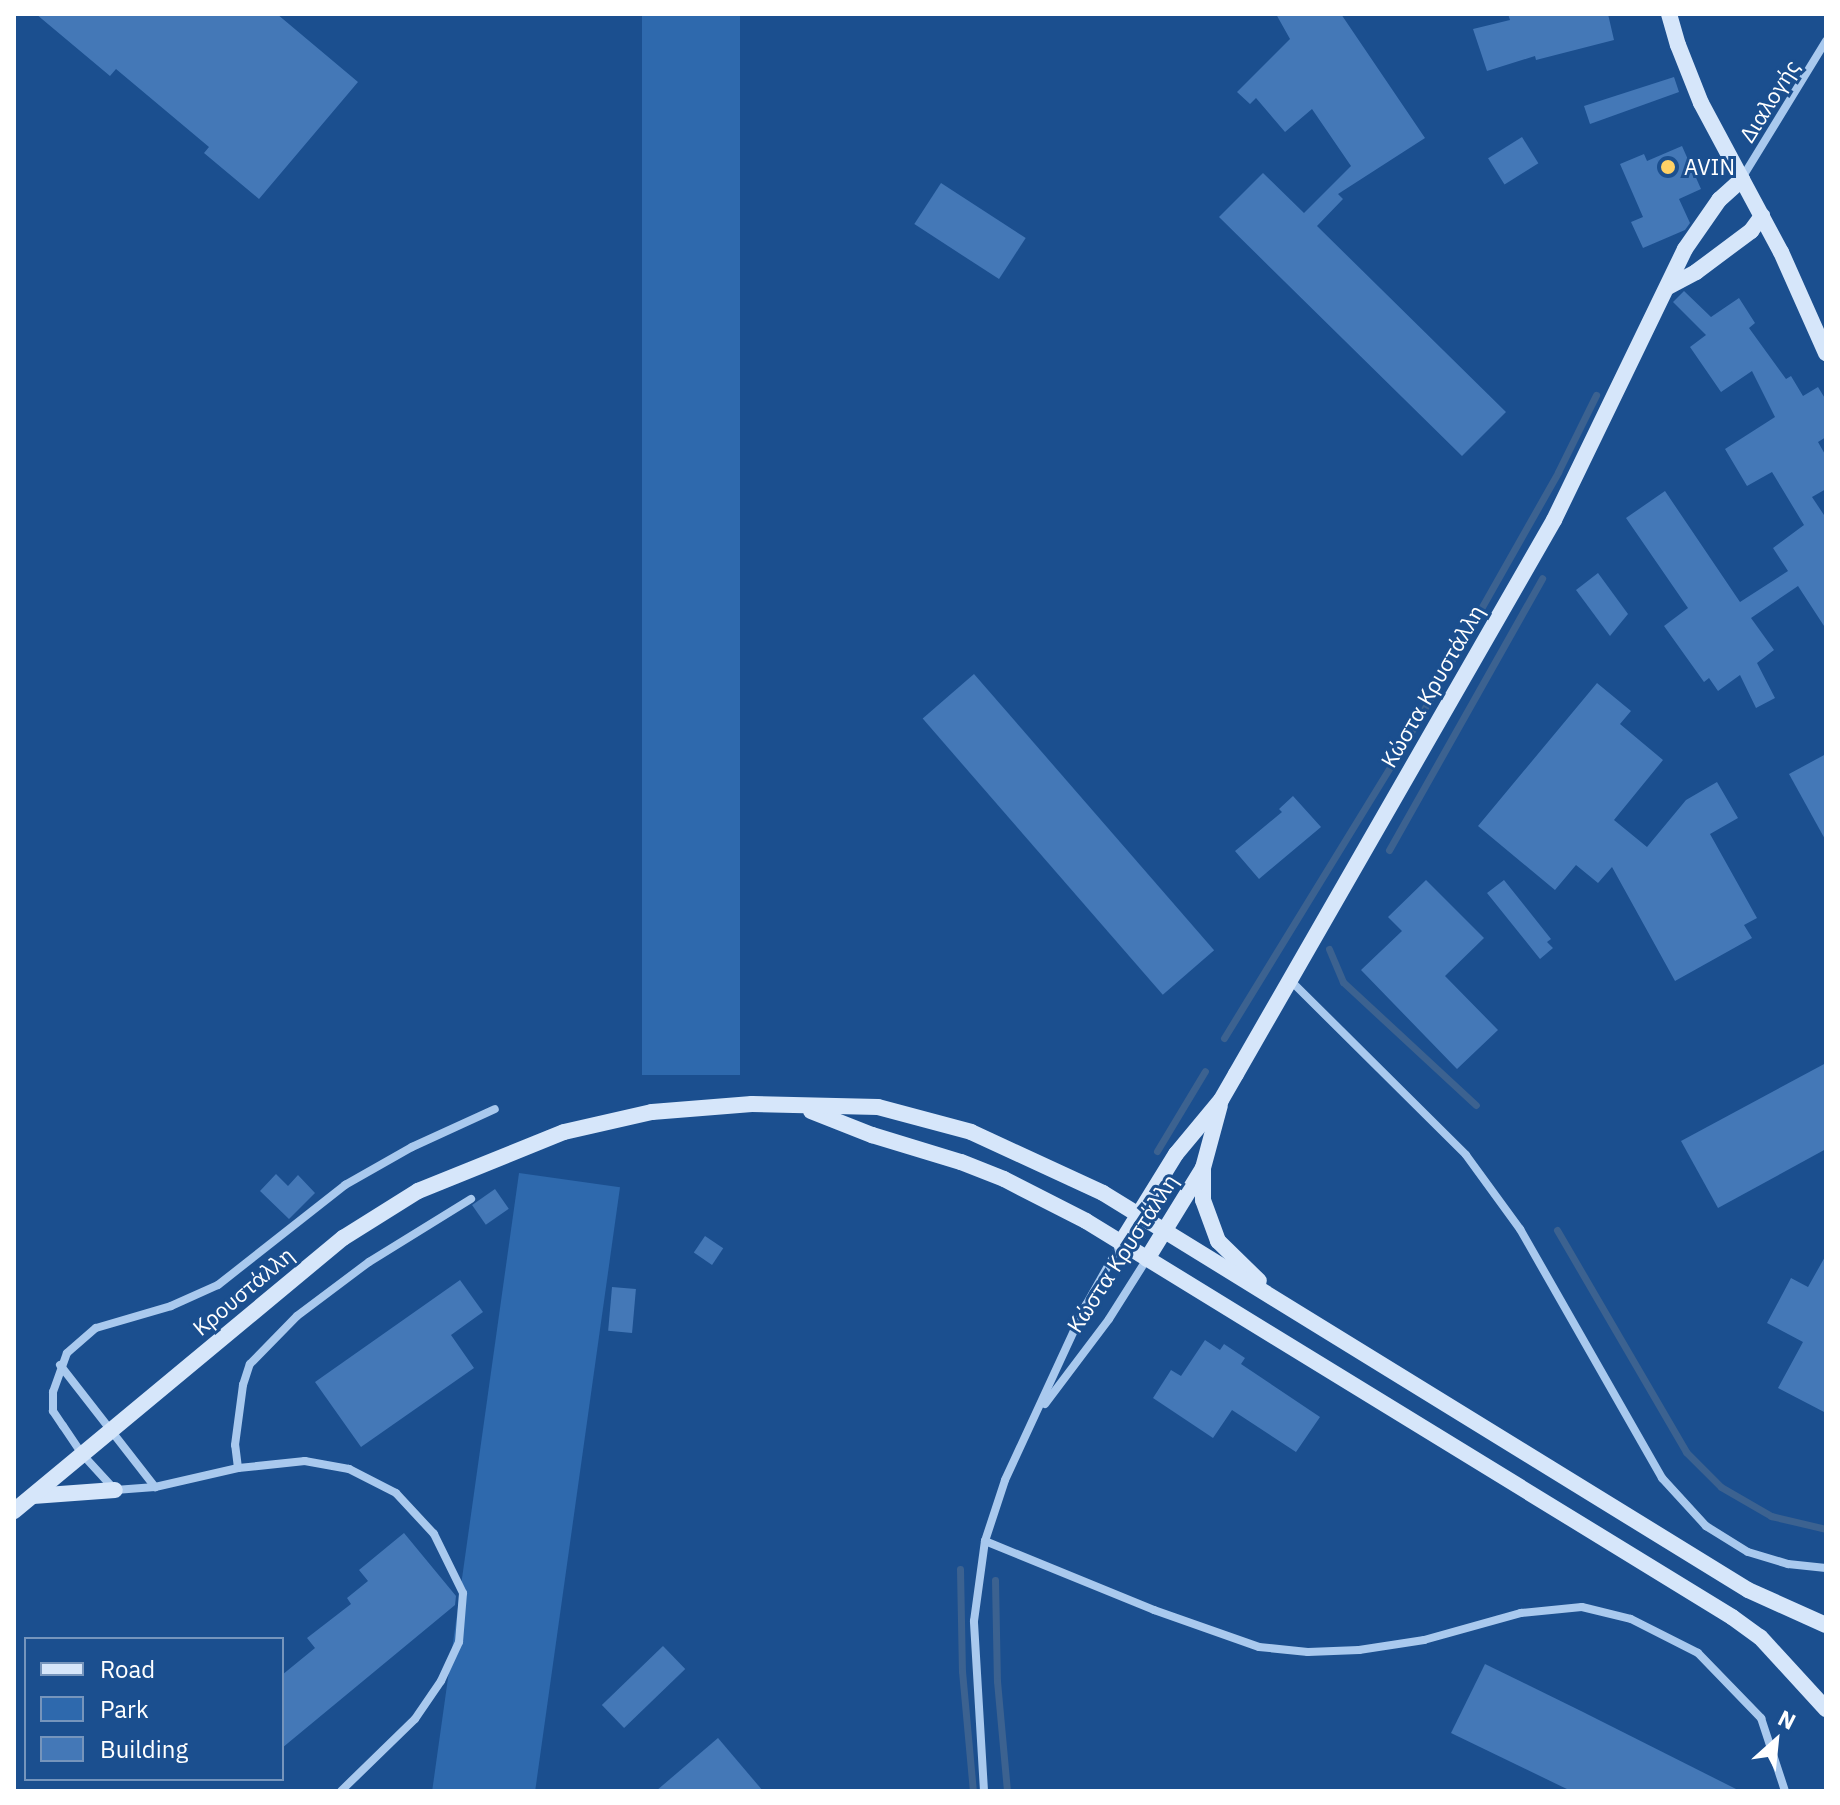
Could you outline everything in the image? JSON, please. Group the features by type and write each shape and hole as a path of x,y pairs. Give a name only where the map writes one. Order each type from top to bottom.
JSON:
{"street":[{"path":"1669,14 1701,103 1800,290 1826,353"},
{"name":"Διαλογής","path":"1742,179 1826,41"},
{"name":"Κώστα Κρυστάλλη","path":"984,1791 974,1621 985,1541 1005,1480 1086,1305 1176,1154 1221,1100 1554,520 1685,249 1719,200 1742,179"},
{"path":"1668,287 1696,272 1751,231 1762,216"},
{"path":"1290,980 1466,1155 1520,1229 1662,1478 1706,1526 1748,1552 1788,1564 1826,1568"},
{"name":"Κώστα Κρυστάλλη","path":"1035,1418 1109,1319 1203,1168 1221,1100"},
{"name":"Κρουστάλλη","path":"14,1511 343,1238 418,1191 527,1145 593,1125 652,1112 752,1104 802,1108"},
{"path":"802,1108 878,1107 971,1132 1064,1172 1139,1215 1748,1590 1826,1625"},
{"path":"802,1108 1004,1179 1121,1243 1732,1617 1760,1637 1826,1709"},
{"path":"115,1490 82,1454 53,1411 53,1392 60,1365 67,1353 96,1328 171,1306 218,1285 345,1185 412,1147 495,1109"},
{"path":"1203,1168 1203,1200 1218,1241 1297,1314"},
{"path":"238,1468 235,1445 243,1385 250,1364 309,1307 369,1262 471,1199"},
{"path":"60,1365 155,1487"},
{"path":"33,1496 155,1487 238,1468 305,1461 349,1469 396,1493 434,1534 463,1593 459,1642 441,1681 415,1719 341,1791"},
{"path":"985,1541 1154,1610 1259,1647 1283,1650 1359,1650 1424,1640 1521,1613 1582,1607 1631,1619 1698,1653 1761,1718 1785,1791"}],"green space":[{"path":"642,14 740,14 740,1075 642,1075"},
{"path":"519,1173 620,1187 535,1791 432,1789"}],"building":[{"path":"36,14 277,14 358,82 259,199 204,153 209,147 116,69 110,76"},
{"path":"1276,14 1341,14 1425,138 1338,194 1343,199 1317,226 1506,412 1462,456 1219,217 1263,173 1304,213 1351,166 1312,109 1285,132 1256,98 1250,104 1237,92 1290,39"},
{"path":"1508,14 1608,14 1614,40 1536,60 1535,56 1487,71 1473,29 1510,20"},
{"path":"1674,77 1679,92 1590,124 1584,106"},
{"path":"1522,137 1538,163 1505,184 1488,158"},
{"path":"1682,146 1701,189 1679,199 1690,223 1685,230 1643,248 1631,222 1643,217 1620,164 1644,154 1647,161"},
{"path":"941,183 1026,238 999,279 914,224"},
{"path":"1684,291 1711,317 1739,298 1755,323 1749,328 1786,379 1791,376 1803,396 1818,387 1826,400 1826,437 1818,442 1826,456 1826,489 1812,497 1826,518 1826,629 1798,586 1751,618 1774,650 1757,663 1775,698 1756,708 1740,675 1718,691 1709,678 1704,682 1664,626 1688,608 1626,518 1665,491 1740,602 1788,571 1773,548 1804,525 1772,472 1747,486 1725,449 1775,417 1752,371 1721,392 1690,347 1706,335 1673,302"},
{"path":"1598,573 1628,614 1610,636 1576,590"},
{"path":"974,674 1214,950 1163,995 923,719"},
{"path":"1597,683 1631,711 1620,724 1663,760 1614,820 1647,847 1686,800 1717,782 1738,818 1710,834 1757,918 1744,925 1752,938 1675,981 1612,867 1598,883 1576,865 1555,890 1478,826"},
{"path":"1826,754 1826,841 1789,774"},
{"path":"1293,796 1321,827 1259,879 1235,851 1282,812 1279,809"},
{"path":"1426,880 1484,938 1445,976 1498,1030 1457,1069 1361,970 1402,931 1388,917"},
{"path":"1504,880 1551,939 1547,942 1553,948 1540,959 1487,893"},
{"path":"1826,1063 1826,1149 1718,1208 1681,1141"},
{"path":"276,1174 288,1186 298,1175 315,1193 289,1219 260,1191"},
{"path":"495,1189 509,1209 486,1225 472,1205"},
{"path":"705,1236 723,1248 712,1265 694,1253"},
{"path":"1826,1255 1826,1413 1778,1388 1803,1342 1767,1323 1791,1278 1808,1287"},
{"path":"460,1280 483,1312 451,1335 474,1368 361,1447 315,1382"},
{"path":"612,1287 636,1289 632,1333 608,1331"},
{"path":"1205,1340 1220,1350 1224,1344 1245,1358 1241,1364 1320,1417 1296,1452 1232,1410 1213,1438 1153,1398 1171,1370 1181,1376"},
{"path":"404,1533 456,1596 455,1605 284,1746 284,1673 315,1648 307,1638 351,1604 347,1598 368,1581 359,1570"},
{"path":"663,1646 685,1669 624,1728 602,1705"},
{"path":"1485,1664 1740,1791 1571,1791 1451,1733"},
{"path":"718,1738 763,1791 656,1791"}],"waterway":[{"path":"1410,734 1558,472 1596,395"},
{"path":"1389,850 1542,578"},
{"path":"1224,1038 1391,766"},
{"path":"1329,949 1343,982 1476,1105"},
{"path":"1157,1151 1205,1071"},
{"path":"1557,1230 1686,1452 1721,1487 1771,1516 1826,1529"},
{"path":"960,1569 962,1671 973,1791"},
{"path":"995,1580 997,1681 1007,1791"}],"place":[{"name":"AVIN","path":"1668,167"}]}
